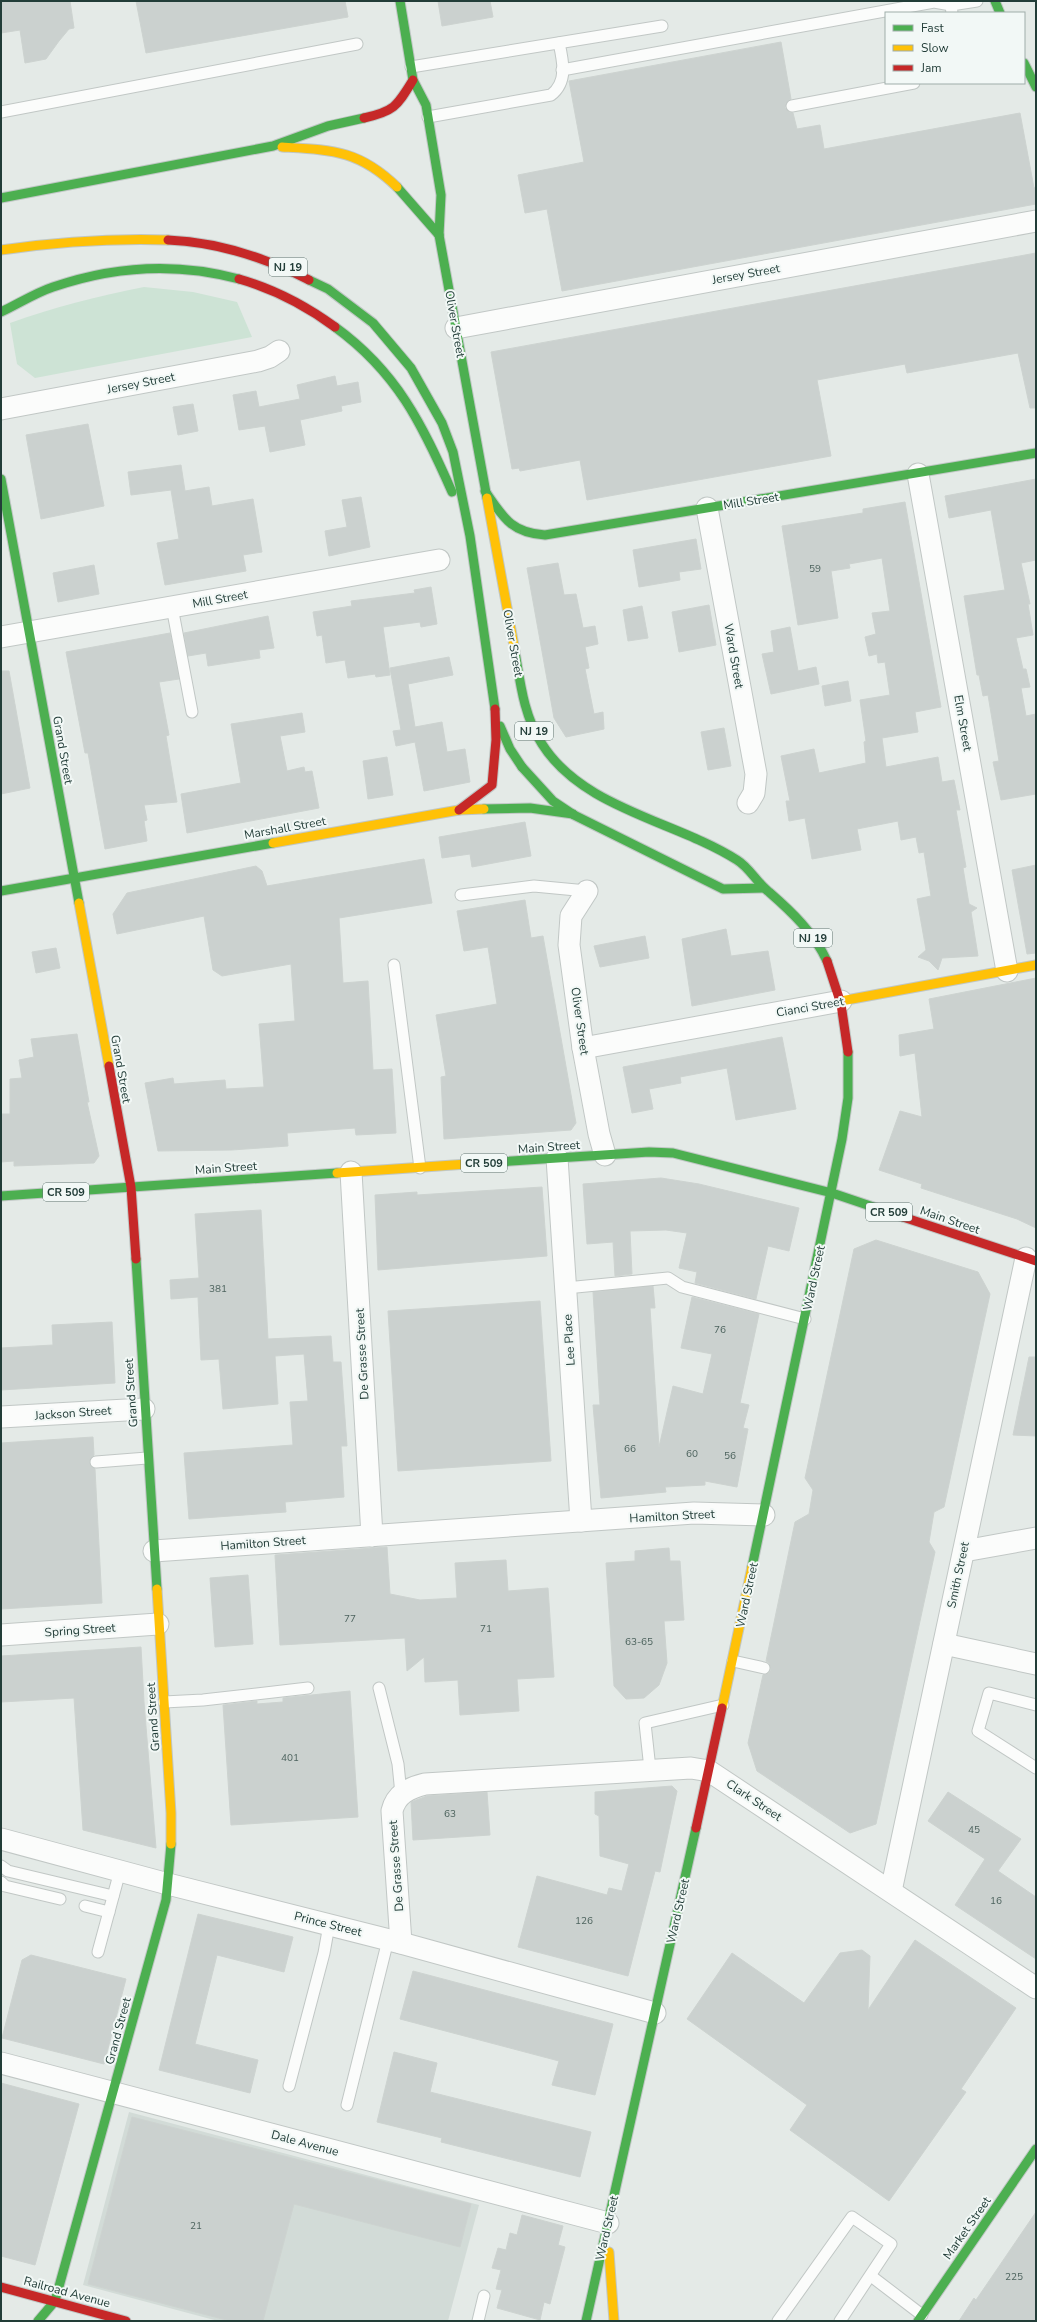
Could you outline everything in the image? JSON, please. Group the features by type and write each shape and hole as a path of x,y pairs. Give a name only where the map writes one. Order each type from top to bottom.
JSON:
{"main road":[{"name":"Oliver Street","path":"400,1 413,80 426,105 441,195 439,235 522,693 530,721 544,747 563,770 589,789 604,798 738,860 764,888"},
{"path":"995,1 1000,12"},
{"path":"1025,65 1036,87"},
{"path":"273,146 328,126 384,113 398,104 413,80"},
{"name":"NJ 19","path":"1,198 273,146 328,149 348,154 370,165 394,182 439,235"},
{"name":"NJ 19","path":"1,250 45,244 128,239 210,245 269,259 298,271 344,298 375,323 398,348 434,405 451,444 471,535 494,702 501,729 510,749 522,767 553,801 574,814 723,889 764,888"},
{"path":"1,312 52,286 105,271 159,266 213,271 252,282 290,297 314,310 362,347 376,361 405,398 423,427 471,535"},
{"name":"Mill Street","path":"485,491 511,527 530,535 564,534 707,508 918,474 1036,453"},
{"name":"Grand Street","path":"1,479 130,1187 171,1813 166,1900 55,2302"},
{"path":"459,810 492,785 497,758 494,702"},
{"name":"Marshall Street","path":"1,891 459,810 509,806 536,807 574,814"},
{"name":"Ward Street","path":"586,2321 733,1661 832,1193 845,1122 849,1085 848,1052 840,1001 826,958 812,936 783,904 764,888"},
{"name":"Cianci Street","path":"840,1001 1036,965"},
{"name":"Main Street","path":"1,1196 649,1152 686,1155 832,1193 1031,1260"},
{"name":"Market Street","path":"920,2318 1036,2149"},
{"path":"608,2224 609,2270 614,2321"},
{"name":"Railroad Avenue","path":"1,2287 126,2321"},
{"path":"38,2321 55,2302"}],"street":[{"name":"Jersey Street","path":"456,328 1036,221"},
{"name":"Jersey Street","path":"1,409 258,361 270,357 279,351"},
{"name":"Elm Street","path":"918,474 1007,970"},
{"name":"Ward Street","path":"707,508 756,774 754,793 748,803"},
{"name":"Mill Street","path":"1,637 440,560"},
{"name":"Oliver Street","path":"587,891 572,916 569,930 583,1048 598,1134 605,1155"},
{"name":"Cianci Street","path":"583,1048 840,1001"},
{"name":"Lee Place","path":"557,1158 581,1521"},
{"name":"De Grasse Street","path":"351,1172 372,1536"},
{"name":"Smith Street","path":"891,1891 964,1551 1031,1260"},
{"name":"Jackson Street","path":"1,1418 144,1409"},
{"name":"Hamilton Street","path":"154,1551 694,1513 764,1516"},
{"path":"964,1551 1036,1538"},
{"name":"Spring Street","path":"1,1635 158,1624"},
{"path":"944,1644 1036,1664"},
{"name":"Clark Street","path":"401,1794 412,1787 425,1784 650,1769 691,1768 709,1771 1036,1988"},
{"name":"De Grasse Street","path":"395,1941 392,1811 396,1800 401,1794"},
{"name":"Prince Street","path":"1,1839 168,1884 395,1941 655,2013"},
{"name":"Dale Avenue","path":"1,2063 608,2224"}],"lane":[{"path":"562,70 934,2 952,9 977,1"},
{"path":"410,67 662,26"},
{"path":"428,117 551,95 558,89 562,70 563,63 559,43"},
{"path":"1,112 357,44"},
{"path":"792,106 909,84"},
{"path":"172,607 192,712"},
{"path":"462,895 534,886 587,891"},
{"path":"394,965 420,1168"},
{"path":"566,1288 668,1278 682,1287 805,1319"},
{"path":"96,1462 147,1458"},
{"path":"733,1661 764,1668"},
{"path":"164,1702 203,1700 308,1688"},
{"path":"379,1688 398,1764 401,1794"},
{"path":"1036,1705 989,1693 978,1731 1036,1768"},
{"path":"650,1769 645,1723 723,1705"},
{"path":"1,1866 8,1871 113,1896"},
{"path":"98,1952 120,1871"},
{"path":"1,1882 5,1886 60,1900"},
{"path":"85,1906 109,1912"},
{"path":"289,2086 324,1953 329,1925"},
{"path":"347,2105 395,1941"},
{"path":"778,2321 852,2217 891,2244 840,2321"},
{"path":"871,2276 920,2318"},
{"path":"478,2321 484,2296"}],"shaded area":[{"path":"129,2112 479,2205 448,2321 218,2321 83,2285"}],"green space":[{"path":"144,287 193,292 237,302 252,337 35,378 17,364 10,323 76,302"}],"building":[{"path":"1,1 70,1 74,28 69,29 46,59 25,63 20,30 1,33"},
{"path":"136,1 345,1 348,17 146,53"},
{"path":"438,1 490,1 493,17 442,26"},
{"path":"781,42 791,99 786,103 785,108 789,112 793,113 797,129 820,125 824,149 1020,113 1034,188 1036,187 1036,204 562,291 547,209 525,213 518,175 584,162 569,81"},
{"path":"1036,253 1036,408 1030,408 1018,353 907,373 905,364 817,380 831,456 587,500 580,460 520,471 519,468 512,469 491,352"},
{"path":"335,376 337,386 358,382 361,402 341,406 342,411 300,420 305,445 270,452 265,426 239,430 233,395 256,391 259,407 300,399 297,385"},
{"path":"193,404 198,431 178,435 173,407"},
{"path":"88,424 104,506 41,519 26,435"},
{"path":"181,465 185,491 209,487 212,506 253,499 262,552 243,555 246,571 165,585 157,543 179,539 171,490 131,495 128,472"},
{"path":"1036,479 1036,560 1021,563 1030,604 1028,604 1033,635 1016,638 1023,669 1026,669 1030,687 1021,688 1026,716 1036,714 1036,794 1001,800 993,762 999,761 988,695 983,696 979,675 977,675 964,596 1005,590 991,510 949,518 945,496"},
{"path":"361,497 370,547 329,556 325,531 347,527 342,500"},
{"path":"905,502 941,707 915,712 918,732 882,738 886,767 938,757 942,782 954,780 960,810 956,810 966,867 963,868 969,904 977,908 971,912 978,956 942,958 938,970 929,961 918,957 926,950 917,899 931,896 924,852 919,853 916,837 901,840 898,821 857,829 861,850 812,859 805,818 789,821 786,801 790,801 781,756 814,749 819,773 866,763 864,742 866,741 860,700 890,695 885,662 878,663 877,654 869,656 865,637 876,634 872,613 890,611 882,558 849,564 850,568 831,571 838,618 798,625 782,526 863,513 863,509"},
{"path":"696,539 701,569 679,572 680,580 639,587 633,550"},
{"path":"558,563 564,595 576,594 583,628 595,626 598,644 585,647 589,668 585,669 594,714 603,712 604,729 566,737 554,718 527,568"},
{"path":"94,565 99,594 58,602 53,573"},
{"path":"431,587 437,624 421,627 420,622 383,627 390,675 376,677 375,674 348,678 345,660 326,663 322,635 317,636 313,612 352,606 351,601 415,593 414,590"},
{"path":"709,605 716,645 679,652 672,612"},
{"path":"642,606 648,638 628,641 623,610"},
{"path":"268,616 274,648 259,650 260,658 208,666 206,653 188,656 184,633"},
{"path":"790,627 798,671 816,667 819,684 771,694 762,654 774,652 771,631"},
{"path":"170,633 179,679 159,682 169,735 166,736 177,802 144,805 147,820 144,821 147,841 105,849 88,753 85,753 66,652"},
{"path":"449,657 453,675 408,684 415,727 442,722 447,752 465,749 470,782 424,791 415,742 396,746 393,731 401,730 390,668"},
{"path":"1,671 9,671 30,788 1,794"},
{"path":"848,681 851,701 825,706 822,686"},
{"path":"302,713 305,732 280,736 287,771 304,767 305,772 312,771 319,808 187,833 181,794 241,783 231,724"},
{"path":"724,728 731,766 708,770 701,732"},
{"path":"387,757 393,795 368,799 363,761"},
{"path":"525,822 531,856 472,867 470,854 442,858 439,837"},
{"path":"424,859 432,903 339,918 343,983 368,981 373,1070 392,1069 396,1133 356,1135 355,1128 287,1133 288,1146 232,1150 158,1151 145,1083 173,1078 174,1084 225,1080 226,1089 264,1087 259,1024 295,1021 291,964 222,976 213,970 204,916 117,934 113,914 127,893 256,866 262,871 267,886"},
{"path":"1036,865 1036,953 1027,954 1012,870"},
{"path":"525,900 531,938 543,936 576,1123 571,1130 444,1139 441,1077 446,1076 436,1015 497,1004 488,947 464,951 457,911"},
{"path":"726,929 731,956 768,951 775,990 692,1006 682,939"},
{"path":"645,936 649,958 600,967 594,946"},
{"path":"56,948 60,968 36,973 32,952"},
{"path":"1036,978 1036,1228 1017,1219 921,1188 922,1184 879,1170 900,1111 922,1117 915,1053 900,1056 899,1035 934,1029 929,999"},
{"path":"77,1034 89,1102 87,1102 99,1156 94,1163 14,1166 14,1161 1,1162 1,1114 10,1114 10,1079 22,1078 19,1060 34,1057 31,1039"},
{"path":"782,1037 796,1109 736,1120 727,1068 680,1077 681,1083 649,1089 653,1109 632,1113 623,1067"},
{"path":"661,1178 699,1184 799,1208 789,1251 768,1246 756,1299 695,1283 697,1272 679,1268 687,1233 666,1230 630,1231 632,1274 615,1276 613,1242 587,1244 583,1184"},
{"path":"542,1187 547,1256 378,1270 375,1195 417,1192 417,1195"},
{"path":"261,1210 268,1339 331,1336 333,1362 341,1362 347,1446 341,1446 344,1497 285,1502 286,1512 189,1519 184,1453 293,1445 290,1402 308,1401 304,1354 275,1356 278,1404 223,1409 219,1359 201,1360 198,1297 171,1299 170,1280 199,1278 195,1214"},
{"path":"876,1240 978,1272 990,1294 944,1507 934,1512 929,1542 935,1552 876,1824 850,1833 757,1771 748,1743 763,1675 769,1673 771,1669 769,1663 766,1661 795,1522 809,1514 813,1490 805,1478 854,1249"},
{"path":"653,1286 655,1308 650,1308 659,1447 673,1386 703,1394 712,1354 681,1348 692,1297 759,1314 740,1403 749,1405 743,1428 748,1429 737,1487 705,1481 705,1485 665,1487 666,1492 601,1498 593,1405 600,1405 593,1292"},
{"path":"540,1301 551,1461 398,1471 388,1311"},
{"path":"112,1322 115,1383 1,1390 1,1348 53,1345 52,1325"},
{"path":"1029,1357 1036,1357 1036,1436 1013,1435"},
{"path":"93,1437 94,1455 89,1462 95,1469 102,1603 1,1609 1,1443"},
{"path":"387,1547 390,1594 420,1600 457,1598 455,1563 506,1560 508,1591 548,1588 554,1677 517,1679 519,1711 460,1715 458,1680 425,1682 424,1657 407,1671 405,1638 280,1645 275,1555"},
{"path":"669,1548 670,1561 680,1561 684,1620 664,1621 667,1663 659,1685 644,1698 626,1699 614,1686 606,1563 635,1561 635,1551"},
{"path":"248,1575 253,1644 215,1647 210,1578"},
{"path":"141,1647 156,1848 83,1830 74,1698 1,1702 1,1656"},
{"path":"350,1691 358,1817 231,1825 223,1705 257,1701 257,1704 283,1702 283,1698"},
{"path":"672,1786 677,1791 660,1872 655,1871 628,1976 518,1947 537,1876 607,1895 609,1888 622,1891 629,1864 600,1856 599,1816 595,1814 595,1792"},
{"path":"487,1792 490,1835 413,1840 411,1802 427,1796"},
{"path":"948,1792 1021,1839 998,1871 1036,1897 1036,1959 955,1905 985,1859 928,1821"},
{"path":"198,1914 293,1937 284,1972 217,1955 195,2044 258,2060 250,2093 159,2070"},
{"path":"915,1940 1016,2008 961,2089 966,2092 889,2201 790,2130 807,2105 687,2019 732,1953 804,2003 840,1953 862,1950 870,1956 868,2010"},
{"path":"31,1955 126,1979 104,2064 2,2038 22,1960"},
{"path":"413,1971 613,2024 595,2095 552,2085 559,2061 400,2019"},
{"path":"394,2052 437,2063 430,2092 591,2132 580,2177 441,2142 442,2138 377,2122"},
{"path":"1,2083 79,2104 35,2265 1,2256"},
{"path":"132,2117 471,2204 460,2247 294,2204 263,2321 230,2321 88,2284"},
{"path":"1036,2212 1036,2321 959,2321 974,2298 976,2300"},
{"path":"522,2215 563,2226 558,2245 565,2247 550,2304 544,2302 540,2320 497,2308 502,2290 496,2289 501,2270 492,2268 498,2248 506,2250 510,2233 517,2235"}],"traffic: fast":[{"path":"400,1 413,80 426,105 441,195 439,235"},
{"path":"995,1 1000,12"},
{"path":"1025,65 1036,87"},
{"path":"1,198 273,146 328,126 364,118"},
{"path":"397,187 439,235"},
{"path":"439,235 487,498"},
{"path":"1,312 46,289 99,274 145,269 169,269 192,270 239,279"},
{"path":"309,280 328,289 373,323 411,368 442,423 453,452 470,536 495,709"},
{"path":"335,327 357,344 375,362 406,401 430,444 452,492"},
{"path":"485,491 497,509 509,522 524,531 533,534 545,535 1036,453"},
{"path":"1,479 79,903"},
{"path":"514,646 520,684 530,721 542,744 560,766 581,784 606,799 632,812 713,846 742,863 809,932 816,941 827,961"},
{"path":"500,726 510,749 522,767"},
{"path":"522,767 553,801 574,815 723,889 764,888"},
{"path":"484,809 530,808 573,814"},
{"path":"1,891 273,843"},
{"path":"752,1567 842,1139 848,1098 848,1052"},
{"path":"482,1163 649,1152 673,1153 832,1193 903,1217"},
{"path":"1,1196 337,1173"},
{"path":"136,1259 157,1589"},
{"path":"586,2321 696,1828"},
{"path":"38,2321 55,2301 166,1900 171,1844"},
{"path":"918,2321 1036,2149"}],"traffic: slow":[{"path":"282,147 316,149 344,154 370,166 397,187"},
{"path":"1,250 84,241 168,240"},
{"path":"487,498 514,646"},
{"path":"273,843 459,810 484,809"},
{"path":"79,903 109,1066"},
{"path":"841,1001 1036,965"},
{"path":"337,1173 482,1163"},
{"path":"722,1708 752,1567"},
{"path":"157,1589 171,1813 171,1844"},
{"path":"609,2252 614,2321"}],"traffic: jam":[{"path":"364,118 389,110 399,102 413,80"},
{"path":"168,240 205,244 241,252 276,265 309,280"},
{"path":"239,279 289,298 335,327"},
{"path":"459,810 492,785 496,740 495,709"},
{"path":"827,961 841,1004 848,1052"},
{"path":"109,1066 131,1187 136,1259"},
{"path":"903,1217 1036,1261"},
{"path":"696,1828 722,1708"},
{"path":"1,2287 126,2321"}]}
